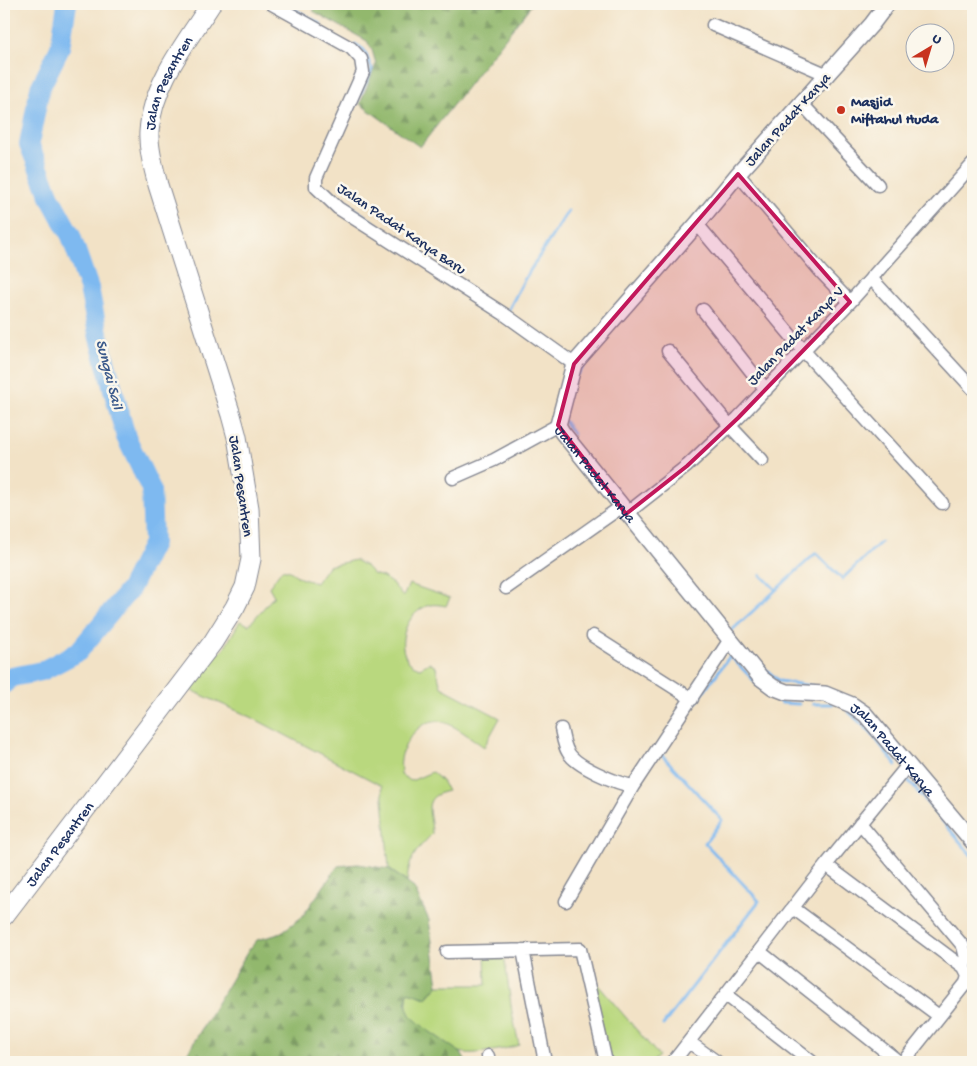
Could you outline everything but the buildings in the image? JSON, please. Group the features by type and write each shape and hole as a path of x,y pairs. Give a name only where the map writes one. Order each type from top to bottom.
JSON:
{"main road":[{"name":"Jalan Pesantren","path":"4,916 214,642 236,607 245,587 251,559 250,538 248,508 237,436 204,326 158,186 149,134 152,106 166,76 211,4"}],"street":[{"name":"Jalan Padat Karya Baru","path":"272,4 350,48 361,59 363,72 316,178 316,187 338,208 504,314 574,364"},
{"name":"Jalan Padat Karya","path":"887,4 872,24 738,174 697,224 574,364 558,424 562,432 624,511 761,678 774,687 786,692 825,694 852,705 865,714 973,842"},
{"path":"713,25 828,74"},
{"path":"802,104 878,185"},
{"name":"Jalan Padat Karya V","path":"506,588 624,511 687,466 766,390 850,302 973,164"},
{"path":"738,174 822,273 850,302"},
{"path":"697,224 804,350 942,503"},
{"path":"871,278 973,389"},
{"path":"704,310 766,390"},
{"path":"668,351 730,426 762,460"},
{"path":"453,478 494,460 558,424"},
{"path":"593,636 692,699"},
{"path":"566,901 633,786 729,641"},
{"path":"561,729 567,751 573,758 610,780 633,786"},
{"path":"673,1062 826,865 908,765"},
{"path":"860,823 963,946 966,958 964,968"},
{"path":"826,865 964,968 968,976 966,983 903,1062"},
{"path":"793,908 940,1016"},
{"path":"447,952 580,949 606,1062"},
{"path":"523,950 545,1062"},
{"path":"760,952 899,1062"},
{"path":"726,995 812,1062"},
{"path":"689,1042 717,1062"}],"highlighted area":[{"path":"738,174 850,302 738,418 687,466 626,514 558,425 574,364"}],"green space":[{"path":"319,4 532,4 420,147 360,104 376,64 372,50 367,41 313,11"},
{"path":"355,560 367,567 373,574 383,577 394,585 403,597 409,584 450,598 446,606 432,605 422,608 415,614 405,629 403,647 405,656 410,663 419,668 429,663 436,667 441,687 500,718 484,747 457,728 440,721 433,721 420,727 409,739 401,761 401,775 411,781 432,772 442,781 448,791 433,797 430,802 429,813 432,834 414,855 407,882 389,869 382,786 251,717 188,689 202,668 224,649 240,621 249,625 274,596 269,587 282,569 316,583 328,566"},
{"path":"358,864 389,869 414,888 429,920 438,985 427,998 408,992 406,1004 410,1015 426,1029 461,1053 466,1062 182,1062 248,951 257,940 279,934 302,917 338,866"},
{"path":"485,953 504,954 512,1012 519,1045 480,1053 460,1052 413,1019 407,1010 408,992 427,998 438,985 486,985"},
{"path":"587,972 659,1056 652,1062 608,1062"}],"waterway":[{"name":"Sungai Sail","path":"4,684 12,677 42,671 78,652 130,589 153,543 151,489 126,437 99,338 89,288 71,236 51,199 29,144 40,88 60,48 67,4"},
{"path":"285,4 321,24"},
{"path":"353,109 372,69 364,50 355,44"},
{"path":"323,186 385,231"},
{"path":"508,311 524,280 568,211"},
{"path":"578,374 589,358"},
{"path":"564,421 573,434"},
{"path":"776,590 816,553 842,579 881,542"},
{"path":"730,632 776,590 761,575"},
{"path":"696,702 730,656 764,691 782,703 799,704"},
{"path":"756,661 779,681 812,686"},
{"path":"813,704 833,704"},
{"path":"849,712 872,734 896,765"},
{"path":"662,753 722,820 705,843 759,901 663,1025"},
{"path":"908,780 973,857"}],"place":[{"name":"Masjid Miftahul Huda","path":"841,110"}]}
